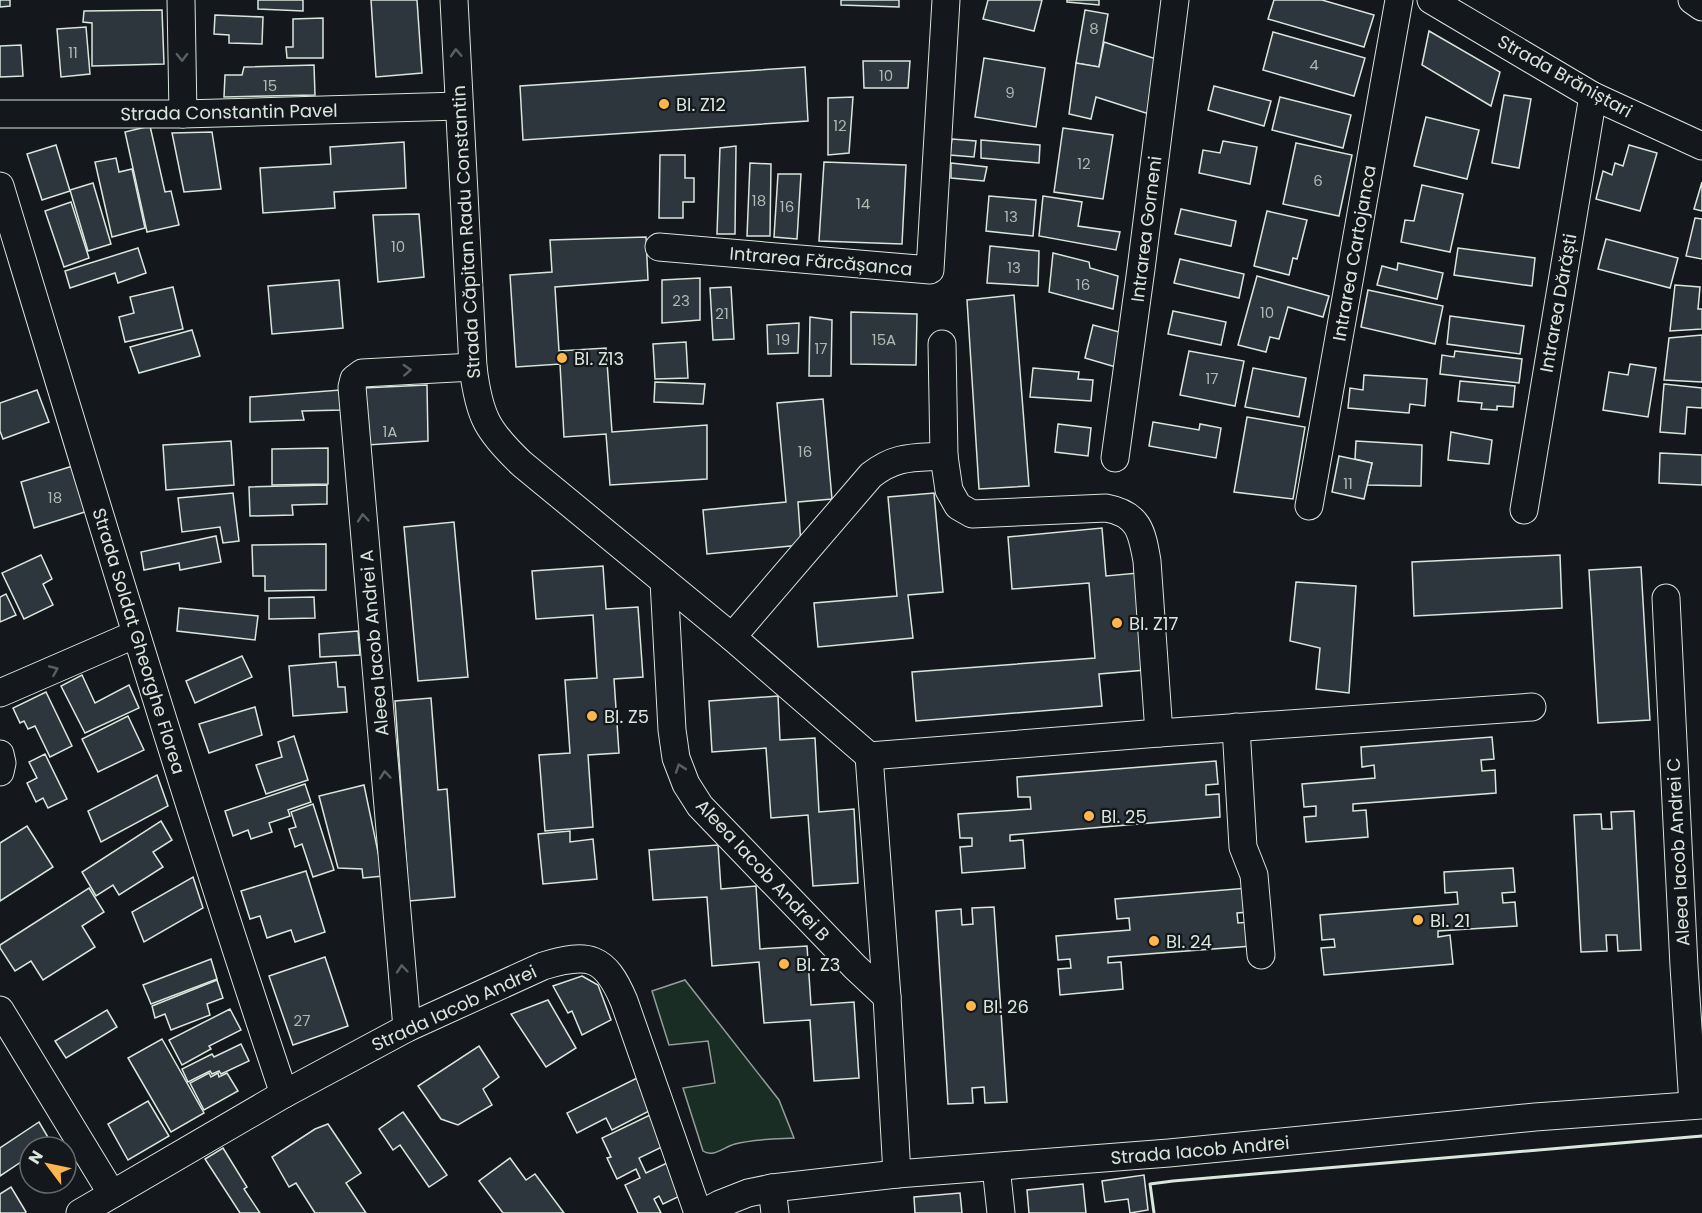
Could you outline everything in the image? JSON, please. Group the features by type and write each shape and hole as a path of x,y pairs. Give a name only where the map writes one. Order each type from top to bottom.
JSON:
{"street":[{"path":"181,0 183,114"},
{"name":"Strada Căpitan Radu Constantin","path":"454,0 473,367 481,410 489,428 500,443 522,464 732,637 869,756"},
{"name":"Intrarea Fărcășanca","path":"659,247 930,270 946,0"},
{"name":"Intrarea Gorneni","path":"1114,458 1141,269 1175,0"},
{"name":"Intrarea Cartojanca","path":"1309,506 1399,0"},
{"name":"Strada Brăniștari","path":"1431,0 1593,96 1702,146"},
{"path":"1692,0 1702,7"},
{"name":"Intrarea Dărăști","path":"1524,510 1593,96"},
{"name":"Strada Constantin Pavel","path":"0,114 183,114 459,106"},
{"name":"Strada Soldat Gheorghe Florea","path":"0,186 135,634 237,956 284,1094"},
{"path":"942,344 944,456 949,490 958,506 972,514 1106,508 1120,510 1131,518 1138,528 1147,561 1159,733"},
{"name":"Aleea Iacob Andrei A","path":"407,1028 352,387 354,379 362,373 473,367"},
{"path":"732,637 871,475 882,466 901,458 944,456"},
{"name":"Aleea Iacob Andrei B","path":"664,581 672,730 676,758 686,784 700,806 847,959 887,996"},
{"name":"Aleea Iacob Andrei C","path":"1666,598 1684,966 1697,1105"},
{"path":"0,693 135,634"},
{"path":"897,1174 887,996 869,756 1532,707"},
{"path":"1236,728 1243,848 1254,875 1261,955"},
{"path":"0,754 2,763 0,772"},
{"name":"Strada Iacob Andrei","path":"80,1213 284,1094 407,1028 543,966 562,960 587,959 606,969 616,982 698,1213"},
{"path":"0,1010 112,1194"},
{"name":"Strada Iacob Andrei","path":"703,1213 748,1193 773,1201 897,1174 1169,1153 1535,1117 1697,1105"},
{"path":"996,1167 1001,1213"}],"green space":[{"path":"685,980 779,1100 794,1138 742,1142 711,1153 703,1151 683,1088 715,1083 708,1041 669,1045 652,991"}],"building":[{"path":"0,0 10,0 10,6 0,7"},
{"path":"258,0 303,0 303,11 258,9"},
{"path":"371,0 417,0 422,73 376,77"},
{"path":"841,0 899,0 899,7 841,5"},
{"path":"988,0 1042,0 1034,31 983,19"},
{"path":"1067,0 1099,0 1099,5 1067,2"},
{"path":"1274,0 1322,0 1374,15 1364,47 1268,19"},
{"path":"162,10 164,64 92,66 92,23 83,22 84,11"},
{"path":"1085,10 1108,14 1099,67 1076,63"},
{"path":"215,15 263,17 262,44 229,43 229,35 214,34"},
{"path":"323,18 323,58 287,58 286,47 293,47 293,19"},
{"path":"86,27 90,74 61,77 57,29"},
{"path":"1429,31 1500,72 1491,106 1422,65"},
{"path":"1273,32 1365,58 1354,96 1263,70"},
{"path":"1104,42 1156,59 1149,114 1096,97 1091,119 1069,114 1076,63 1099,67"},
{"path":"21,45 23,76 0,77 0,46"},
{"path":"984,58 1045,68 1036,127 975,117"},
{"path":"863,61 910,61 908,88 864,88"},
{"path":"314,65 315,95 224,97 225,75 242,75 244,67"},
{"name":"Bl. Z12","path":"805,67 808,121 523,140 520,86"},
{"path":"1214,86 1271,101 1264,126 1208,110"},
{"path":"1504,95 1531,99 1519,168 1492,163"},
{"path":"853,97 849,153 828,155 828,98"},
{"path":"1280,97 1351,115 1343,148 1272,130"},
{"path":"1426,117 1479,130 1467,179 1414,166"},
{"path":"150,126 165,192 171,191 179,225 147,232 125,132"},
{"path":"1063,128 1113,135 1103,199 1054,192"},
{"path":"212,132 221,189 184,192 172,133"},
{"path":"952,139 976,141 974,157 950,155"},
{"path":"981,140 1040,145 1039,163 981,158"},
{"path":"1223,141 1257,147 1250,184 1199,173 1203,150 1220,153"},
{"path":"404,142 406,188 334,192 335,208 263,213 260,168 331,164 330,147"},
{"path":"1296,143 1352,155 1339,216 1283,204"},
{"path":"56,145 70,191 42,200 27,154"},
{"path":"1629,145 1657,153 1640,211 1596,199 1603,171 1612,175 1615,163 1623,166"},
{"path":"736,146 735,234 717,234 720,148"},
{"path":"660,155 685,155 685,178 694,178 694,202 683,202 683,218 659,218"},
{"path":"116,158 119,172 132,169 145,228 112,237 95,162"},
{"path":"824,162 906,165 902,244 819,241"},
{"path":"750,163 771,164 770,236 747,236"},
{"path":"951,163 987,167 984,181 951,178"},
{"path":"778,174 801,174 797,239 774,237"},
{"path":"1702,182 1702,211 1694,209"},
{"path":"93,183 111,244 88,251 70,190"},
{"path":"1422,185 1463,194 1450,252 1401,242 1405,220 1414,221"},
{"path":"989,196 1036,200 1033,236 986,231"},
{"path":"1043,196 1082,202 1078,226 1120,232 1116,250 1039,236"},
{"path":"71,202 89,258 64,267 45,211"},
{"path":"1181,209 1236,221 1231,246 1175,234"},
{"path":"1267,211 1307,220 1297,259 1293,258 1289,275 1254,266"},
{"path":"419,214 424,277 378,282 373,215"},
{"path":"1695,218 1702,219 1702,259 1686,256"},
{"name":"Bl. Z13","path":"646,237 648,280 555,287 559,351 606,348 612,432 707,425 707,479 610,485 606,434 564,437 560,364 516,367 510,275 552,272 550,240"},
{"path":"1606,239 1678,258 1670,288 1598,269"},
{"path":"990,246 1039,251 1038,286 987,283"},
{"path":"138,248 146,273 118,283 115,273 70,288 65,271"},
{"path":"1458,248 1535,258 1532,286 1454,275"},
{"path":"1053,253 1089,262 1090,268 1118,276 1113,309 1049,292"},
{"path":"1180,259 1244,274 1239,298 1174,283"},
{"path":"1398,263 1443,273 1437,299 1377,285 1382,266 1397,270"},
{"path":"1257,276 1329,296 1323,317 1288,307 1279,339 1270,337 1266,352 1238,345"},
{"path":"700,278 700,320 662,323 662,280"},
{"path":"339,280 343,328 272,334 268,286"},
{"path":"1675,285 1700,287 1698,309 1702,309 1702,329 1670,331"},
{"path":"173,287 183,329 125,342 119,317 134,313 130,297"},
{"path":"731,287 734,339 713,340 710,288"},
{"path":"1368,290 1443,306 1435,344 1361,327"},
{"path":"1014,295 1029,486 979,489 967,300"},
{"path":"1173,311 1226,322 1221,345 1168,334"},
{"path":"851,312 917,314 916,365 851,364"},
{"path":"1450,316 1524,326 1520,354 1447,344"},
{"path":"810,317 832,320 831,376 809,376"},
{"path":"799,323 798,353 768,354 767,325"},
{"path":"1093,325 1123,333 1119,368 1085,358"},
{"path":"192,330 200,356 139,373 130,347"},
{"path":"1702,335 1702,382 1664,380 1669,338"},
{"path":"686,342 688,378 655,379 653,344"},
{"path":"1189,351 1244,361 1235,406 1180,395"},
{"path":"1455,351 1522,359 1519,383 1440,374 1442,355 1454,357"},
{"path":"1630,364 1656,368 1648,417 1603,410 1609,372 1628,375"},
{"path":"1033,368 1079,372 1078,379 1093,380 1091,401 1030,397"},
{"path":"1253,368 1306,378 1299,417 1245,407"},
{"path":"1364,375 1427,379 1425,406 1410,404 1409,413 1348,408 1350,388 1363,390"},
{"path":"1460,381 1515,386 1513,407 1497,406 1497,410 1481,409 1482,403 1458,401"},
{"path":"655,382 705,384 703,404 654,402"},
{"path":"1664,384 1702,388 1702,408 1687,407 1685,434 1660,432"},
{"path":"427,385 428,441 367,445 363,388"},
{"path":"37,390 49,422 3,439 0,431 0,403"},
{"path":"340,390 342,410 302,411 304,420 250,422 250,397"},
{"path":"823,399 832,499 798,502 801,545 707,554 703,510 786,502 777,403"},
{"path":"1247,417 1305,427 1293,499 1234,492"},
{"path":"1153,422 1199,430 1200,424 1221,428 1216,458 1149,446"},
{"path":"1058,424 1091,428 1088,456 1055,452"},
{"path":"1451,432 1492,440 1489,464 1448,460"},
{"path":"231,441 234,485 166,490 163,445"},
{"path":"1356,441 1422,445 1421,486 1367,485 1372,463 1355,459"},
{"path":"328,448 328,484 272,485 272,449"},
{"path":"1660,453 1702,455 1702,485 1659,483"},
{"path":"1339,456 1372,463 1364,499 1332,492"},
{"path":"76,465 88,511 34,528 21,482"},
{"path":"327,485 327,504 292,505 293,515 250,516 249,487"},
{"path":"233,493 239,541 223,543 220,527 182,532 178,498"},
{"path":"934,493 943,592 908,595 913,638 818,647 814,603 897,596 888,497"},
{"path":"454,522 468,677 418,681 404,527"},
{"name":"Bl. Z17","path":"1102,528 1106,576 1138,573 1146,670 1099,674 1102,706 916,721 912,672 1095,658 1089,583 1012,589 1008,537"},
{"path":"216,536 221,562 180,570 179,563 144,570 141,552"},
{"path":"326,544 326,590 265,591 265,576 253,576 252,545"},
{"path":"41,555 52,579 43,584 53,605 24,619 2,573"},
{"path":"1560,555 1562,608 1414,616 1412,562"},
{"name":"Bl. Z5","path":"603,566 606,609 638,607 643,677 614,679 619,753 588,755 593,827 545,831 539,755 570,753 565,680 597,678 593,615 536,619 532,571"},
{"path":"1641,567 1650,720 1598,723 1589,570"},
{"path":"1296,582 1356,586 1349,693 1316,689 1320,648 1290,641"},
{"path":"6,594 16,615 0,622 0,597"},
{"path":"314,597 315,618 269,619 269,598"},
{"path":"179,608 258,616 255,640 177,631"},
{"path":"358,631 360,655 320,657 319,634"},
{"path":"242,656 252,677 195,703 186,681"},
{"path":"336,662 338,687 345,687 347,712 293,716 289,666"},
{"path":"82,675 95,703 129,685 139,708 85,733 61,686"},
{"path":"46,692 72,746 50,757 35,726 28,729 24,721 20,723 13,708"},
{"path":"778,696 780,740 815,738 819,812 854,809 858,883 813,886 808,815 771,818 766,748 712,752 709,701"},
{"path":"431,698 438,790 447,789 455,897 409,901 395,701"},
{"path":"255,707 262,735 209,753 199,724"},
{"path":"128,716 144,750 98,772 82,739"},
{"path":"294,736 308,780 266,794 256,765 282,757 278,742"},
{"path":"1492,737 1494,759 1481,760 1482,771 1495,770 1496,793 1353,804 1353,811 1366,810 1368,837 1306,842 1304,817 1316,816 1316,806 1304,807 1302,784 1375,778 1374,765 1362,767 1361,747"},
{"path":"45,754 67,799 48,808 43,798 36,802 27,783 37,778 29,762"},
{"name":"Bl. 25","path":"1216,761 1218,784 1206,785 1206,795 1219,794 1220,817 1010,835 1010,841 1023,840 1025,868 962,873 960,847 972,846 972,838 960,838 958,814 1031,809 1030,797 1018,797 1017,777"},
{"path":"157,775 168,806 101,842 88,811"},
{"path":"305,784 311,802 288,810 290,816 269,823 272,832 251,839 248,830 233,836 225,811"},
{"path":"364,785 383,876 363,878 362,869 338,868 319,796"},
{"path":"313,804 334,870 313,877 302,844 295,847 289,829 296,827 291,812"},
{"path":"1634,811 1641,950 1618,951 1617,935 1606,935 1607,951 1581,952 1574,815 1601,814 1602,829 1612,829 1611,812"},
{"path":"161,821 172,840 153,852 163,867 119,895 113,885 96,896 82,872"},
{"path":"27,826 53,867 0,901 0,843"},
{"path":"570,831 570,842 593,839 597,879 543,884 538,834"},
{"name":"Bl. Z3","path":"718,845 721,889 756,886 760,949 807,946 811,1005 854,1002 859,1078 814,1081 810,1020 764,1023 759,962 712,966 707,897 653,900 649,850"},
{"name":"Bl. 21","path":"1513,868 1515,892 1502,893 1503,903 1515,902 1517,926 1438,931 1438,937 1450,935 1453,964 1324,975 1321,948 1335,947 1334,939 1322,940 1320,915 1458,904 1457,892 1445,893 1444,872"},
{"path":"306,871 325,932 295,942 291,930 267,938 260,916 250,919 241,891"},
{"path":"193,877 203,908 144,942 132,912"},
{"path":"89,888 104,912 82,926 95,947 43,980 31,961 15,971 0,945"},
{"name":"Bl. 24","path":"1248,888 1249,912 1237,913 1238,923 1250,922 1252,946 1108,957 1108,963 1121,962 1123,989 1060,995 1058,969 1071,968 1070,959 1058,960 1056,936 1130,930 1129,918 1117,919 1115,899"},
{"name":"Bl. 26","path":"994,907 1007,1102 985,1103 984,1087 972,1088 973,1103 948,1104 936,911 961,909 962,925 973,924 972,908"},
{"path":"325,957 348,1026 293,1045 269,976"},
{"path":"211,959 217,979 151,1004 143,985"},
{"path":"582,976 598,985 611,1020 582,1035 572,1011 568,1013 553,986"},
{"path":"217,980 223,998 207,1004 210,1015 171,1030 165,1014 155,1018 152,1006"},
{"path":"548,1000 576,1048 546,1067 511,1014"},
{"path":"230,1009 241,1030 209,1046 211,1049 182,1065 169,1040"},
{"path":"107,1010 117,1027 66,1058 55,1041"},
{"path":"162,1039 204,1113 171,1132 128,1058"},
{"path":"241,1044 249,1061 221,1074 219,1071 212,1074 210,1071 188,1082 182,1069 212,1054 214,1057"},
{"path":"479,1046 499,1077 483,1089 492,1105 458,1125 441,1119 418,1086"},
{"path":"209,1073 211,1077 218,1073 219,1077 227,1073 238,1091 204,1110 190,1083"},
{"path":"641,1076 657,1107 612,1130 606,1118 577,1133 567,1113"},
{"path":"148,1101 169,1136 128,1160 108,1124"},
{"path":"403,1112 447,1175 429,1187 400,1145 393,1150 379,1129"},
{"path":"650,1115 664,1146 639,1158 646,1173 667,1163 682,1195 663,1204 659,1196 654,1199 661,1213 638,1213 625,1185 640,1178 636,1169 617,1179 607,1158 611,1157 602,1138"},
{"path":"39,1122 47,1135 20,1135"},
{"path":"328,1124 361,1173 346,1183 366,1213 315,1213 296,1183 289,1187 272,1157 315,1129"},
{"path":"18,1136 18,1164 0,1176 0,1148"},
{"path":"223,1148 247,1187 244,1189 260,1213 240,1213 205,1159"},
{"path":"510,1158 526,1180 535,1174 564,1213 503,1213 479,1181"},
{"path":"1144,1175 1148,1210 1130,1213 1128,1199 1105,1202 1102,1181"},
{"path":"1083,1184 1086,1213 1029,1213 1027,1190"},
{"path":"11,1187 25,1213 0,1213 0,1194"},
{"path":"960,1193 962,1213 915,1213 914,1197"}],"wall":[{"path":"1154,1213 1150,1184 1702,1136"}],"place":[{"name":"Bl. Z12","path":"664,104"},
{"name":"Bl. Z13","path":"562,358"},
{"name":"Bl. Z17","path":"1117,623"},
{"name":"Bl. Z5","path":"592,716"},
{"name":"Bl. 25","path":"1089,816"},
{"name":"Bl. 21","path":"1418,920"},
{"name":"Bl. 24","path":"1154,941"},
{"name":"Bl. Z3","path":"784,964"},
{"name":"Bl. 26","path":"971,1006"}]}
